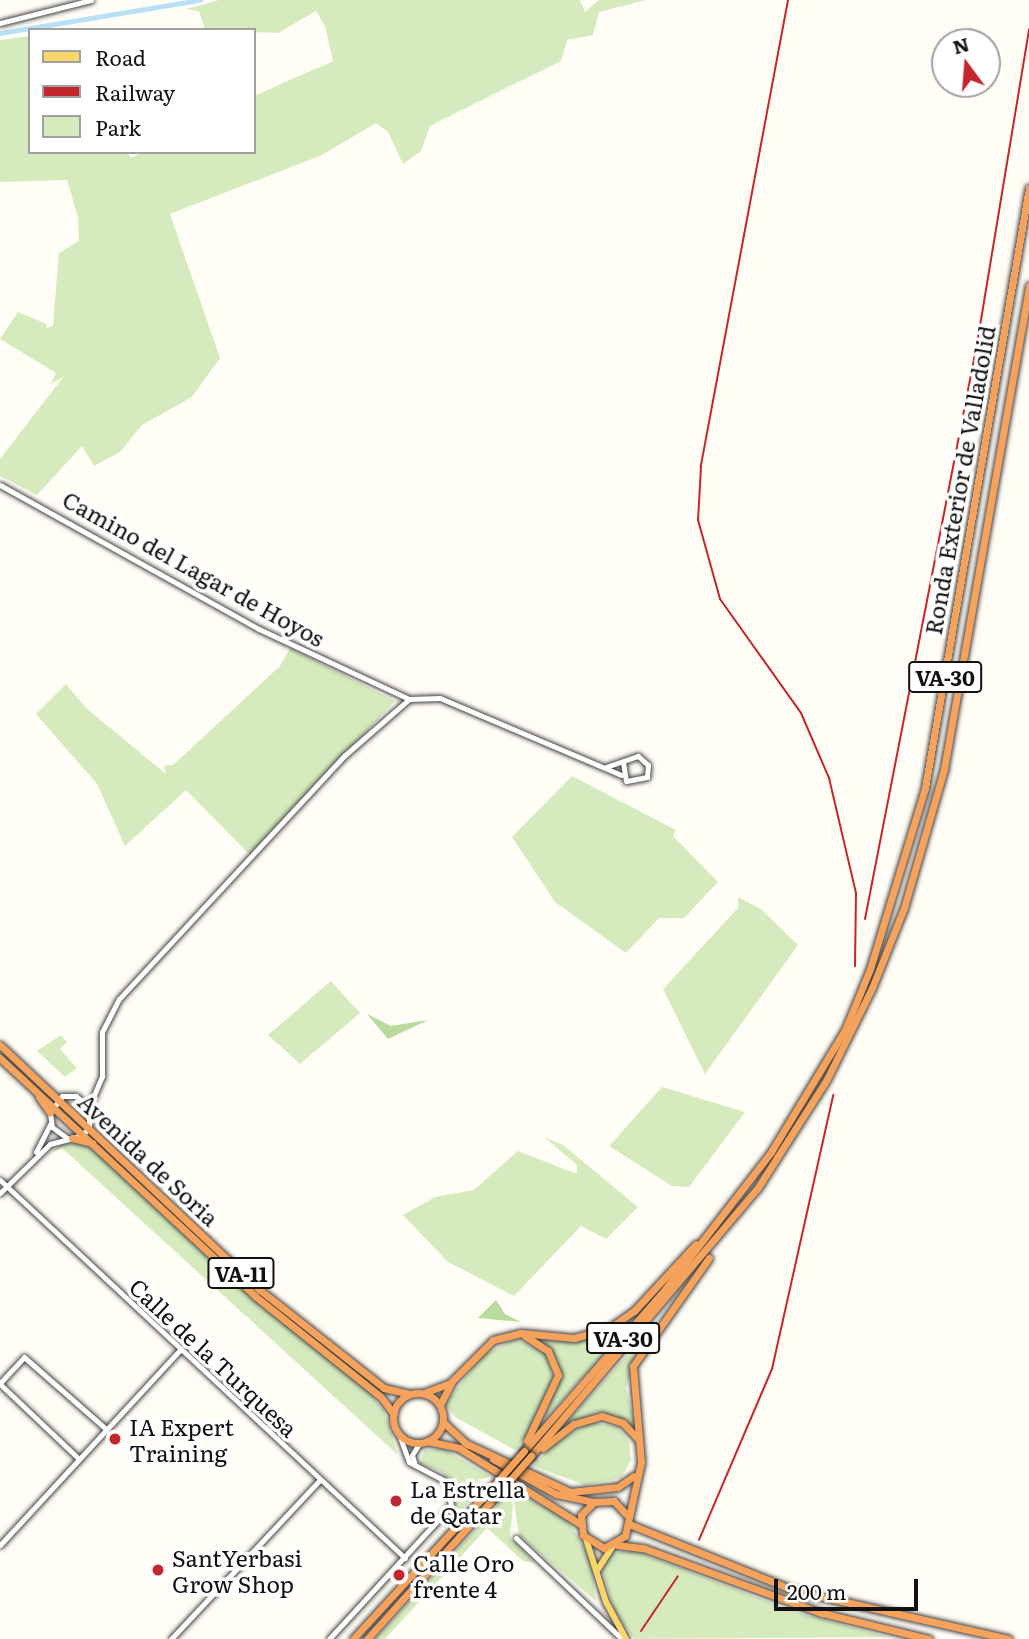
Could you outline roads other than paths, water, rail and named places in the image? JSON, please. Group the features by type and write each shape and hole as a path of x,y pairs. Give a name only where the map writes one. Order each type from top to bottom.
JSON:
{"highway":[{"name":"Ronda Exterior de Valladolid","path":"367,1639 527,1453 719,1222 780,1139 845,1030 909,857 1029,188"},
{"name":"Ronda Exterior de Valladolid","path":"527,1453 715,1245 827,1079 872,988 919,860 953,726 1029,285"},
{"name":"Avenida de Soria","path":"0,1045 53,1109 86,1131 296,1321 384,1388 409,1394"},
{"path":"0,1058 53,1109"},
{"name":"Avenida de Soria","path":"86,1131 92,1143 394,1414"},
{"path":"70,1138 92,1143"},
{"path":"632,1488 614,1502 594,1502 556,1494 464,1443 443,1422 440,1405 452,1381 493,1340 514,1334 574,1338 615,1325 719,1222"},
{"path":"626,1514 638,1474 640,1443 633,1366 715,1245"},
{"path":"514,1334 543,1346 558,1375 527,1453"},
{"path":"440,1405 424,1393 452,1381"},
{"name":"VA-11","path":"409,1394 424,1393"},
{"path":"409,1394 394,1414 398,1432 424,1441 459,1448 580,1524 586,1539 615,1545 908,1639"},
{"path":"527,1453 574,1424 602,1416 623,1423 640,1443"},
{"path":"424,1441 443,1422"},
{"path":"464,1443 570,1492 618,1487 638,1474"},
{"name":"Ronda Exterior de Valladolid","path":"353,1639 491,1495"},
{"path":"580,1524 594,1502"},
{"path":"614,1502 626,1514 629,1524"},
{"path":"615,1545 629,1524"},
{"path":"629,1524 793,1590 1009,1639"},
{"path":"855,1622 929,1639"}],"main road":[{"path":"586,1539 606,1602 624,1639"},
{"path":"597,1571 615,1545"}],"street":[{"path":"0,23 91,0"},
{"name":"Camino del Lagar de Hoyos","path":"0,485 259,629 409,699"},
{"path":"0,1194 31,1160 86,1131 90,1096 102,1076 104,1024 119,999 344,756 409,699 440,698 606,767 637,784 649,771 638,756 606,767"},
{"path":"621,775 622,762"},
{"path":"31,1160 53,1109 90,1096"},
{"path":"81,1098 89,1107"},
{"path":"53,1109 70,1138"},
{"name":"Calle de la Turquesa","path":"0,1180 405,1559"},
{"path":"0,1545 181,1349"},
{"path":"79,1459 0,1384 24,1357 106,1429"},
{"path":"329,1639 405,1559 452,1501 444,1478 418,1468 407,1459 398,1432"},
{"path":"418,1468 412,1455 424,1441"},
{"path":"171,1639 320,1480"},
{"path":"516,1538 624,1639"},
{"path":"592,1609 606,1602"}],"waterway":[{"path":"30,28 200,0"},
{"path":"0,33 28,28"}],"railway":[{"path":"788,0 701,467 698,520 720,599 801,713 829,778 856,893 855,966"},
{"path":"865,919 977,344 1029,29"},
{"path":"699,1540 772,1369 833,1095"},
{"path":"641,1631 678,1576"}],"place":[{"name":"IA Expert Training","path":"115,1439"},
{"name":"La Estrella de Qatar","path":"396,1501"},
{"name":"SantYerbasi Grow Shop","path":"158,1570"},
{"name":"Calle Oro frente 4","path":"399,1575"}]}
